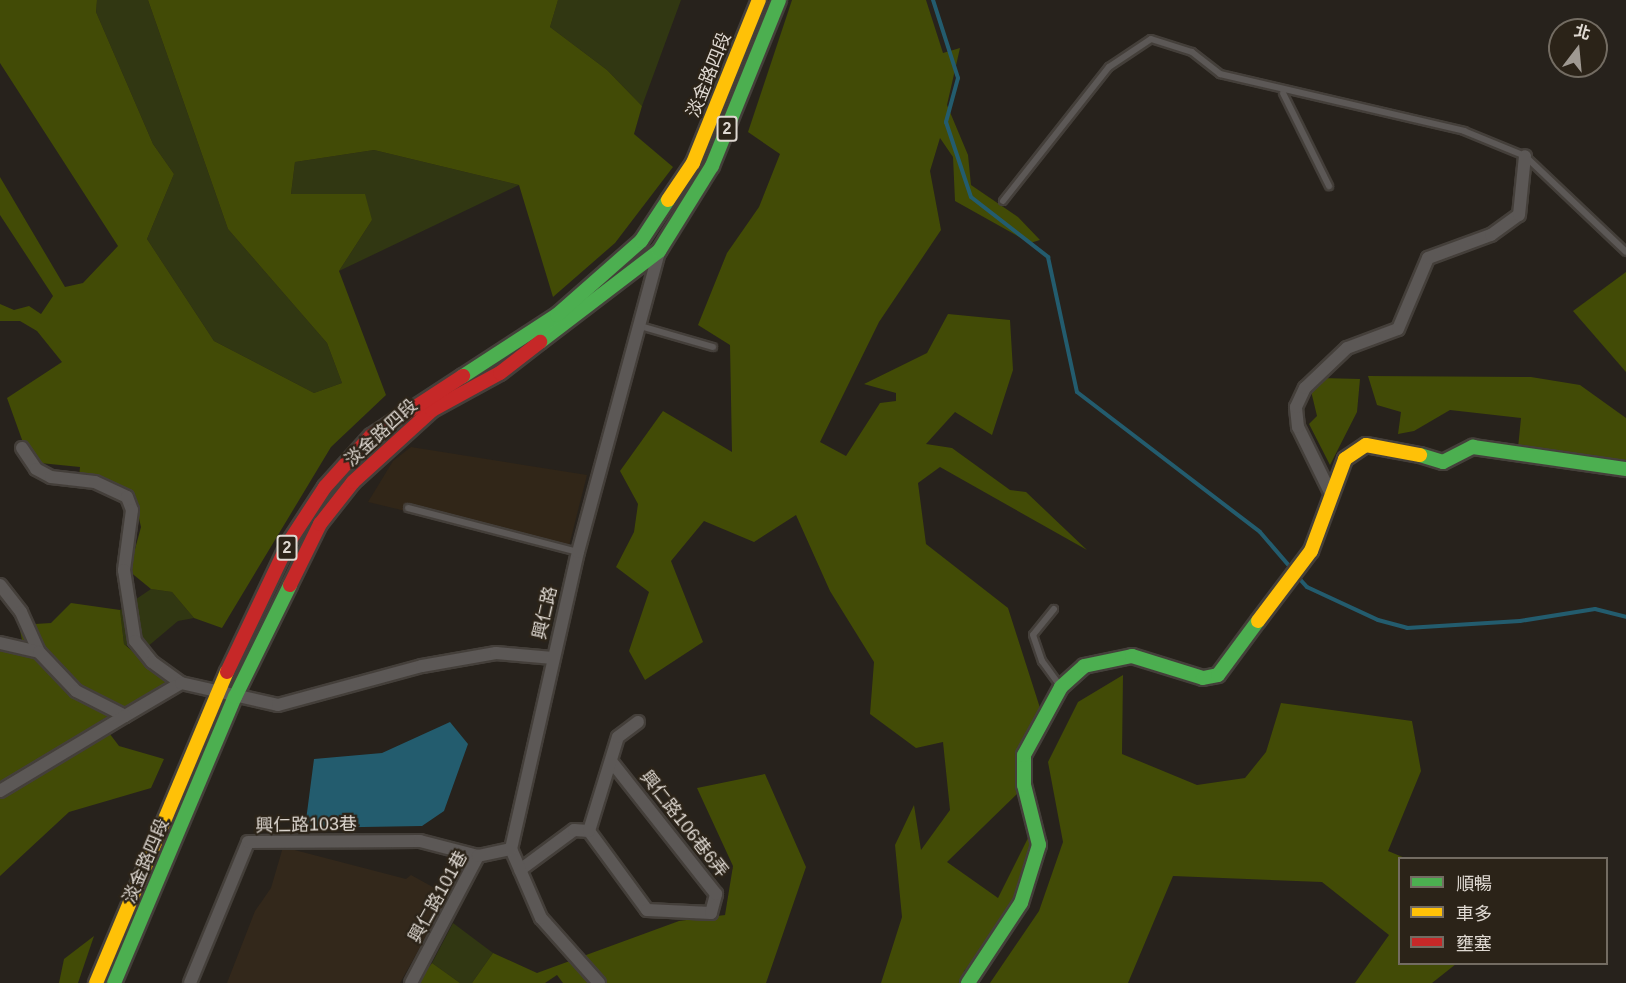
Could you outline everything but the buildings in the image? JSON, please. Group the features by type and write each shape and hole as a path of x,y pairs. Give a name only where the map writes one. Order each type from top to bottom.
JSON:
{"main road":[{"name":"淡金路四段","path":"96,983 217,694 289,542 325,487 371,436 557,315 641,241 693,164 759,0"},
{"name":"淡金路四段","path":"114,983 235,697 292,572 353,482 432,410 500,373 659,250 712,166 779,0"},
{"path":"968,983 1021,903 1039,845 1024,785 1024,755 1061,687 1084,666 1132,656 1203,678 1218,675 1311,551 1330,494 1346,459 1366,445 1388,445 1443,462 1473,447 1626,469"}],"street":[{"path":"1330,494 1298,427 1296,406 1305,388 1347,348 1398,329 1428,258 1491,235 1519,215 1525,156"},
{"path":"641,241 659,250"},
{"name":"興仁路","path":"511,849 578,552 659,250"},
{"path":"22,448 36,469 51,477 95,482 127,496 132,510 124,570 135,641 152,662 181,683 217,694 278,705 486,655 553,658"},
{"path":"0,585 21,612 39,652 76,691 125,716"},
{"path":"0,643 39,652"},
{"path":"0,791 181,683"},
{"path":"520,870 574,830 589,831 618,737 638,722"},
{"name":"興仁路106巷6弄","path":"589,831 647,910 711,913 716,894 611,761"},
{"name":"興仁路103巷","path":"190,983 248,842 420,842 478,856"},
{"path":"511,849 541,918 599,983"},
{"name":"興仁路101巷","path":"411,983 478,856 511,849"}],"lane":[{"path":"1003,201 1109,67 1151,39 1192,52 1220,74 1283,93 1464,131 1525,156 1626,252"},
{"path":"1283,93 1329,186"},
{"path":"640,326 713,347"},
{"path":"408,508 578,552"},
{"path":"1054,609 1033,635 1042,661 1061,687"}],"shaded area":[{"path":"411,447 587,475 568,550 368,502 393,461"},
{"path":"283,847 406,879 411,875 449,896 400,983 227,983 255,911 271,888"}],"green space":[{"path":"0,0 97,0 96,12 153,144 174,174 147,239 214,341 314,393 342,383 327,343 228,229 148,0 558,0 550,27 607,70 642,106 634,134 673,167 615,243 553,297 519,185 374,150 295,162 291,194 365,194 372,220 339,271 386,395 331,447 222,628 194,618 172,592 151,589 129,571 141,527 135,501 117,487 78,488 80,467 30,462 7,398 62,362 37,331 20,321 0,321 0,304 14,310 29,306 41,314 53,296 0,215 0,177 65,287 83,283 118,246 0,63"},
{"path":"97,0 148,0 228,229 327,343 342,383 314,393 214,341 147,239 174,174 153,144 96,12"},
{"path":"558,0 681,0 642,106 607,70 550,27"},
{"path":"792,0 926,0 943,53 960,48 947,105 968,155 971,185 1018,217 1040,240 1030,243 955,201 953,157 940,138 930,171 941,230 879,322 820,442 846,456 880,403 896,401 896,393 864,384 927,353 948,314 1010,320 1013,370 992,435 955,412 926,444 952,448 1010,490 1026,492 1087,550 940,467 918,483 926,544 1008,608 1041,711 1018,793 947,862 998,898 1032,830 1035,846 1000,930 964,971 963,983 881,983 902,917 895,845 914,805 921,850 950,810 943,742 916,748 870,714 874,662 830,591 796,515 754,542 704,521 671,561 703,642 645,680 629,651 649,592 616,567 634,532 638,504 620,471 663,411 732,452 730,345 698,325 727,253 759,207 780,154 748,132"},
{"path":"374,150 519,185 339,271 372,220 291,194 295,162"},
{"path":"1626,272 1626,372 1573,311"},
{"path":"1368,376 1531,377 1580,385 1626,418 1626,460 1518,448 1521,418 1450,410 1414,431 1398,434 1401,412 1377,405"},
{"path":"1321,378 1360,379 1357,412 1330,465 1309,424 1317,416 1311,391"},
{"path":"151,589 172,592 194,618 178,621 140,653 124,644 120,610"},
{"path":"71,603 120,610 124,644 170,683 100,721 119,746 164,759 151,788 69,812 0,876 0,650 25,655 19,625 51,623"},
{"path":"1123,675 1122,754 1197,785 1245,778 1266,752 1281,703 1412,721 1421,771 1388,851 1403,857 1398,857 1398,965 1455,965 1432,983 1355,983 1389,935 1322,882 1173,876 1128,983 990,983 1039,911 1063,842 1048,762 1078,702"},
{"path":"765,774 806,867 766,983 563,983 557,975 545,983 472,983 493,953 537,973 679,921 725,915 733,866 697,788"},
{"path":"453,923 493,953 472,983 460,983 432,963"},
{"path":"94,936 78,983 59,983 64,959"},
{"path":"432,963 460,983 417,983"}],"water":[{"path":"450,722 468,744 444,811 422,826 305,828 314,759 382,753"}],"waterway":[{"path":"933,0 958,78 946,122 971,197 1048,257 1077,392 1260,532 1291,568"},
{"path":"1297,576 1307,587 1378,620 1407,628 1520,621 1595,609 1626,617"}],"traffic: fast":[{"path":"540,342 659,251 712,166 779,0"},
{"path":"463,376 557,315 641,241 668,200"},
{"path":"1420,455 1443,462 1473,447 1626,469"},
{"path":"114,983 235,697 290,585"},
{"path":"968,983 1021,903 1039,845 1024,785 1024,755 1061,687 1084,666 1132,656 1203,678 1218,675 1258,621"}],"traffic: slow":[{"path":"668,200 693,163 759,0"},
{"path":"1258,621 1311,551 1345,459 1366,445 1420,455"},
{"path":"96,983 227,672"}],"traffic: jam":[{"path":"290,585 320,524 353,482 432,410 500,373 540,342"},
{"path":"227,672 289,542 325,487 371,436 463,376"}]}
